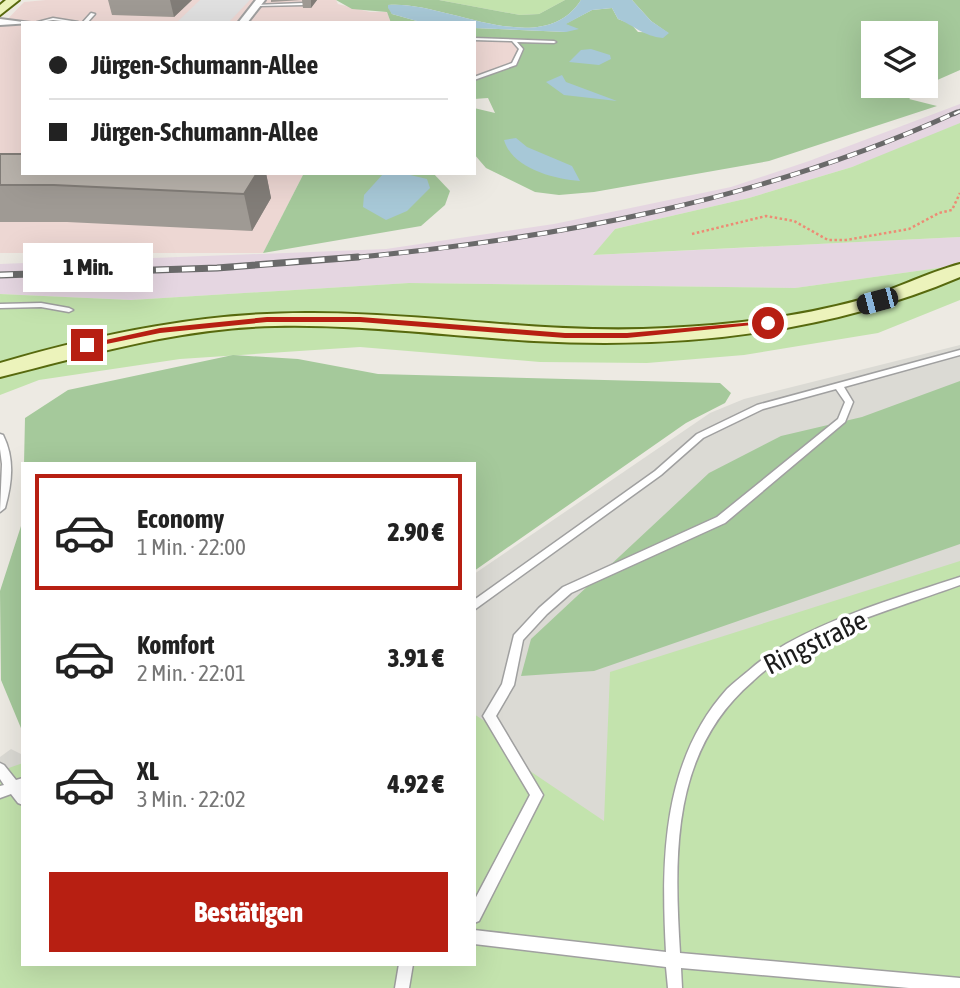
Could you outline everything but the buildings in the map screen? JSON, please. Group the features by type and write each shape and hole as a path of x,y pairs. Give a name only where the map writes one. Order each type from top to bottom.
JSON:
{"street":[{"path":"0,11 13,0"},
{"path":"244,21 259,3"},
{"path":"0,22 21,23"},
{"path":"0,370 60,352 160,330 267,319 360,320 565,336 627,335 744,327 837,311 957,277"},
{"path":"0,388 159,345 264,333 365,334 565,349 625,349 755,339 850,324 900,311 957,277"},
{"path":"0,355 60,352"}],"lane":[{"path":"259,3 303,4"},
{"path":"86,21 93,14"},
{"path":"44,21 66,21"},
{"path":"476,39 554,42"},
{"path":"476,78 514,64 521,49 513,40"},
{"path":"0,306 41,305 69,310"},
{"path":"476,605 658,473 699,436 760,407 960,352"},
{"path":"476,912 537,795 489,716 509,685 518,638 567,590 722,520 750,499 842,420 849,401 839,386"},
{"path":"0,437 5,449 8,478 0,508"},
{"name":"Ringstraße","path":"675,988 670,857 675,806 691,749 724,697 770,659 821,634 960,582"},
{"path":"0,769 12,788"},
{"path":"476,937 673,960 960,985"},
{"path":"402,988 406,966"}],"path":[{"path":"692,234 766,216 794,221 828,240 875,236 909,229 951,210 960,193"}],"shaded area":[{"path":"200,0 250,0 230,21 178,21"},
{"path":"336,0 338,4 370,12 387,12 390,21 21,21 21,175 303,175 263,253 0,253 0,27 24,2"},
{"path":"476,38 515,39 523,51 516,64 476,80"},
{"path":"960,104 960,123 933,136 852,167 749,198 615,229 594,255 960,237 960,265 795,288 409,283 131,300 0,294 0,264 386,249 554,224 731,187 809,161"},
{"path":"960,345 960,988 0,988 0,757 11,749 21,754 21,966 476,966 476,573 710,413 744,399"}],"green space":[{"path":"336,0 439,0 520,15 539,14 565,0 581,0 564,18 542,26 518,28 411,6 388,5 392,14 417,21 390,21 387,12 352,9"},
{"path":"439,0 565,0 539,14 520,15"},
{"path":"632,0 960,0 960,70 938,80 938,21 861,21 861,98 910,98 937,106 769,161 594,192 559,195 535,192 486,168 476,156 476,108 495,113 488,98 476,99 476,80 516,64 523,51 515,39 476,38 476,28 566,32 565,24 592,10 612,8 618,19 631,24 638,32 668,33 651,21"},
{"path":"960,123 960,237 593,255 615,229 749,198 852,167"},
{"path":"303,175 435,175 450,191 445,205 421,226 263,253"},
{"path":"960,265 960,300 878,333 744,355 647,363 540,362 360,347 180,359 39,380 0,395 0,294 131,300 409,283 795,288"},
{"path":"233,355 298,359 378,374 720,383 731,393 725,403 686,423 476,570 476,462 24,462 25,418 68,390"},
{"path":"960,381 960,544 594,671 521,676 531,639 709,473 781,436 862,417"},
{"path":"21,526 21,728 1,680 0,591"},
{"path":"960,561 960,988 0,988 0,771 21,764 21,966 476,966 476,715 501,732 524,767 604,821 610,672"}],"water":[{"path":"581,0 632,0 651,21 669,33 663,38 644,33 618,19 612,8 592,10 566,24 579,29 566,32 476,28 476,21 417,21 392,14 388,5 411,6 518,28 542,26 564,18"},
{"path":"591,49 610,55 611,59 599,65 569,62 581,50"},
{"path":"562,75 566,82 617,101 564,95 546,82"},
{"path":"516,138 527,147 572,166 580,181 546,175 524,165 508,150 504,140"},
{"path":"382,175 410,175 427,179 430,188 407,211 386,220 363,207 364,195"}],"railway":[{"path":"954,114 960,111"},
{"path":"339,259 497,241 654,212 732,193 808,170 957,112"},
{"path":"0,275 217,268 358,257"}],"route":[{"path":"87,345 160,330 267,319 360,320 565,336 627,335 768,323"}]}
